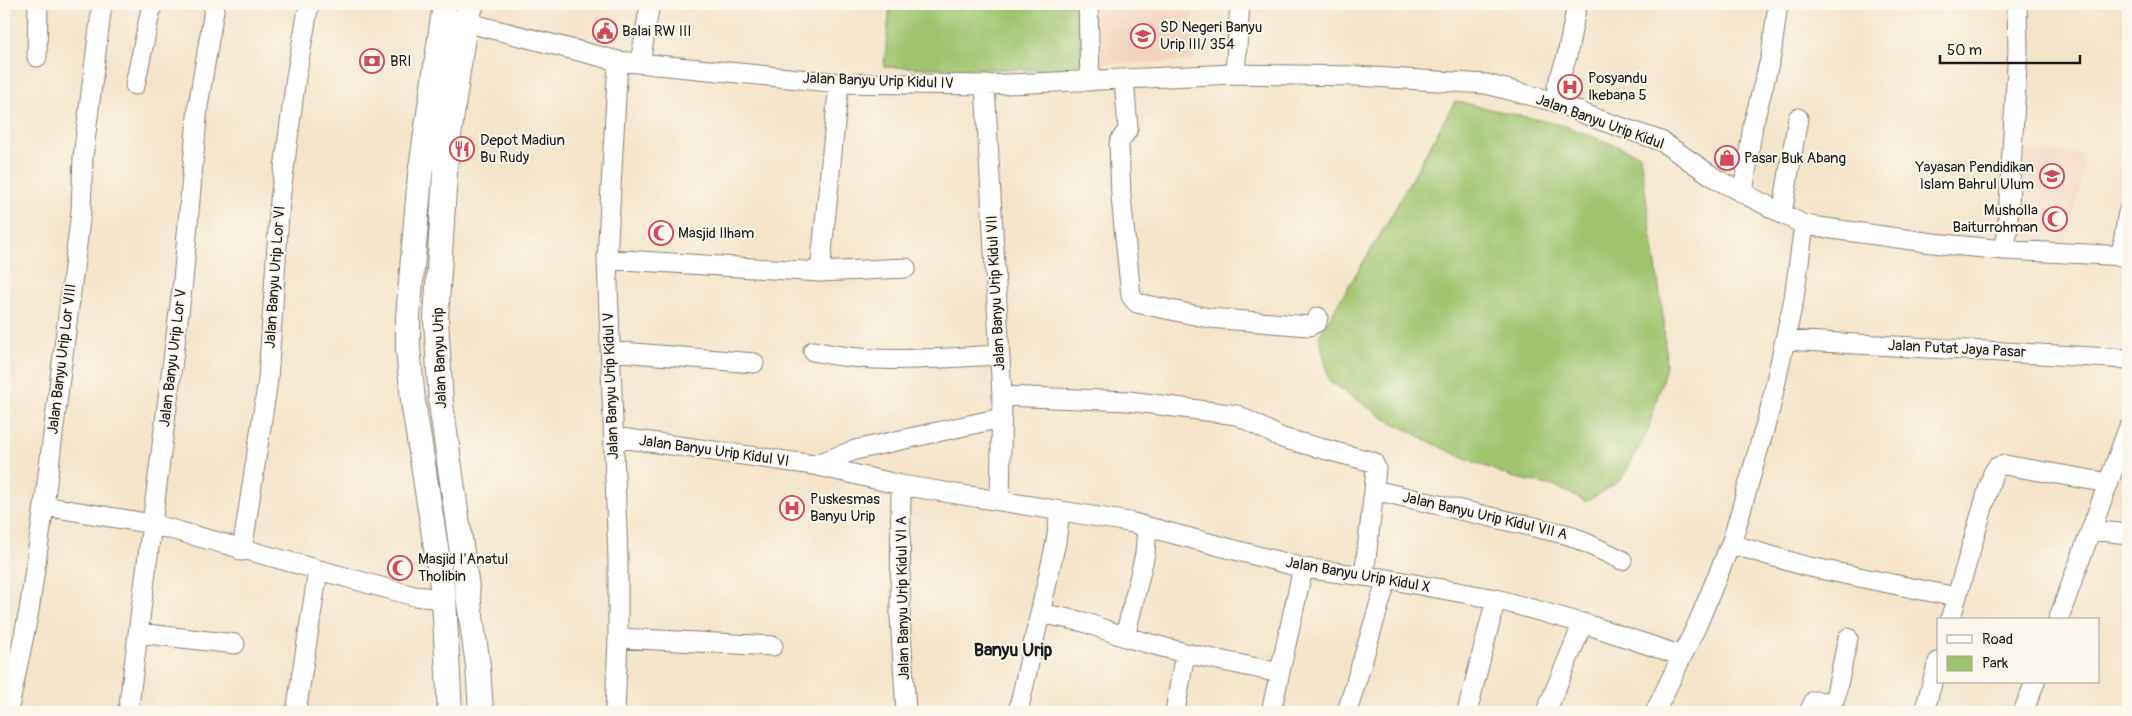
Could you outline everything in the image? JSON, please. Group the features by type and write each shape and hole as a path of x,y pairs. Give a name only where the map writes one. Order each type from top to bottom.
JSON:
{"main road":[{"name":"Jalan Banyu Urip","path":"445,4 420,175 408,318 408,348 414,410 444,598 450,712"},
{"name":"Jalan Banyu Urip","path":"468,13 446,156 436,319 441,404 478,666 481,712"},
{"path":"408,348 437,350"}],"street":[{"path":"37,57 38,4"},
{"name":"Jalan Banyu Urip Lor VIII","path":"8,712 29,611 44,506 81,212 84,157 102,4"},
{"path":"135,86 152,4"},
{"name":"Jalan Banyu Urip Lor V","path":"128,712 183,281 198,106 215,4"},
{"name":"Jalan Banyu Urip Lor VI","path":"242,551 268,380 281,191 296,76 309,4"},
{"path":"640,64 650,4"},
{"path":"1088,4 1090,81"},
{"path":"1235,74 1240,4"},
{"path":"1556,102 1557,86 1567,56 1577,4"},
{"path":"1743,193 1754,125 1771,56 1778,4"},
{"path":"2004,250 2007,236 2017,60 2017,4"},
{"name":"Jalan Banyu Urip Kidul IV","path":"468,13 618,61 688,66 839,83 985,86 1235,74"},
{"name":"Jalan Banyu Urip Kidul V","path":"615,712 618,638 614,437 607,259 618,61"},
{"name":"Jalan Banyu Urip Kidul","path":"1235,74 1356,76 1486,84 1556,102 1597,119 1661,141 1718,180 1804,225 1933,243 2004,250 2125,256"},
{"path":"1124,79 1128,128 1126,135 1119,141 1119,144 1121,197 1131,296 1137,303 1209,318 1309,326 1317,322 1318,317"},
{"path":"820,272 839,83"},
{"name":"Jalan Banyu Urip Kidul VII","path":"985,86 1002,396 1000,501"},
{"path":"1782,214 1798,118"},
{"path":"2125,256 2128,212"},
{"path":"1655,712 1682,656 1731,544 1770,409 1794,298 1804,225"},
{"path":"607,259 820,272 906,268"},
{"name":"Jalan Putat Jaya Pasar","path":"1785,340 2128,359"},
{"path":"610,351 754,363"},
{"path":"813,351 833,356 888,360 999,355"},
{"path":"1002,396 1129,401 1236,415 1282,438 1373,462 1376,468 1364,576"},
{"name":"Jalan Banyu Urip Kidul VI","path":"814,465 865,448 1002,418"},
{"path":"2059,618 2128,429"},
{"name":"Jalan Banyu Urip Kidul VI","path":"614,437 814,465 902,484 1000,501"},
{"path":"1951,618 1993,473 1997,467 2005,465 2109,484"},
{"name":"Jalan Banyu Urip Kidul VI A","path":"902,484 900,616 906,712"},
{"name":"Jalan Banyu Urip Kidul VII A","path":"1374,490 1569,535 1622,560"},
{"name":"Jalan Banyu Urip Kidul X","path":"1000,501 1129,522 1303,568 1388,579 1496,599 1583,623 1682,656"},
{"path":"44,506 152,524 242,551 414,596 444,598"},
{"path":"1018,712 1056,542 1060,512"},
{"path":"1125,637 1145,554 1148,527"},
{"path":"2092,530 2128,534"},
{"path":"1731,544 1805,566 1956,597"},
{"path":"1271,712 1303,568"},
{"path":"296,712 318,571"},
{"path":"1347,712 1388,579"},
{"path":"1467,712 1496,599"},
{"path":"1040,613 1084,622 1125,637 1185,653 1280,673"},
{"path":"1546,712 1583,623"},
{"path":"138,633 235,644"},
{"path":"618,638 772,646"},
{"path":"1809,712 1814,701 1830,702 1835,698 1848,638"},
{"path":"1175,712 1185,653"},
{"path":"1924,712 1937,666"},
{"path":"2023,712 2034,684"}],"shaded area":[{"name":"SD Negeri Banyu Urip III/ 354","path":"1092,4 1133,4 1134,11 1192,9 1194,61 1094,64"},
{"name":"Yayasan Pendidikan Islam Bahrul Ulum","path":"2027,149 2085,153 2078,198 2064,246 2014,235"}],"green space":[{"path":"890,4 1082,4 1083,71 884,67"},
{"path":"1455,101 1566,126 1640,155 1664,322 1666,367 1647,433 1621,480 1586,502 1557,487 1511,477 1448,451 1384,418 1329,381 1319,335 1387,223"}],"place":[{"name":"Balai RW III","path":"605,31"},
{"name":"SD Negeri Banyu Urip III/ 354","path":"1143,36"},
{"name":"BRI","path":"372,61"},
{"name":"Posyandu Ikebana 5","path":"1570,87"},
{"name":"Depot Madiun Bu Rudy","path":"462,149"},
{"name":"Pasar Buk Abang","path":"1727,158"},
{"name":"Yayasan Pendidikan Islam Bahrul Ulum","path":"2052,176"},
{"name":"Musholla Baiturrohman","path":"2055,219"},
{"name":"Masjid Ilham","path":"661,233"},
{"name":"Puskesmas Banyu Urip","path":"792,508"},
{"name":"Masjid I'Anatul Tholibin","path":"400,568"}],"district":[{"name":"Banyu Urip","path":"1013,650"}]}
